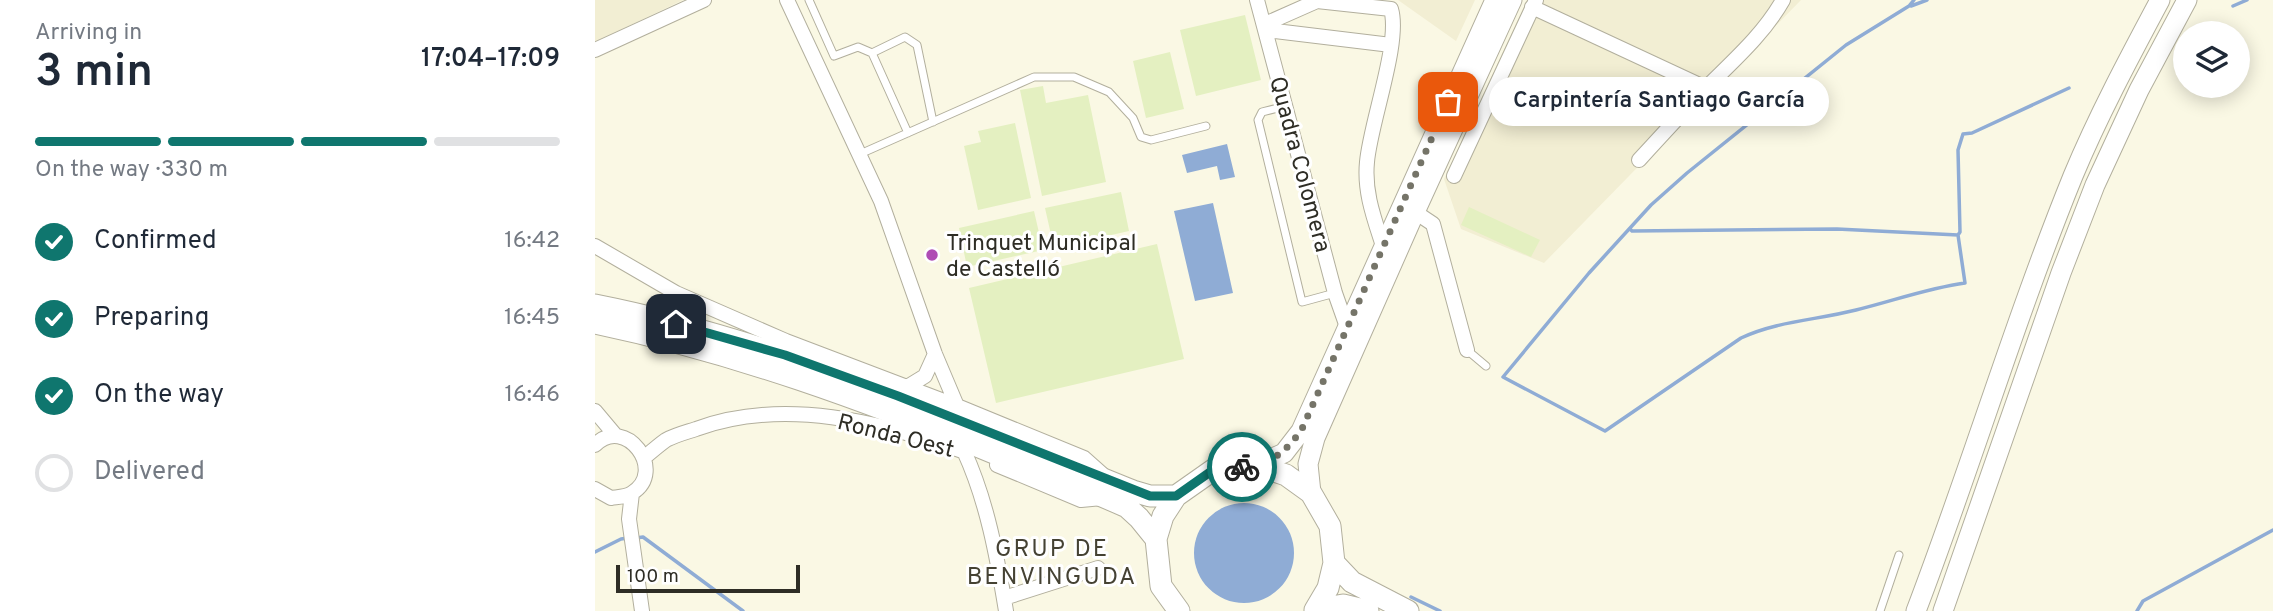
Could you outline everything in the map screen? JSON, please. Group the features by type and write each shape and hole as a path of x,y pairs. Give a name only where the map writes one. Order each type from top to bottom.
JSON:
{"main road":[{"path":"1179,611 1161,586 1156,539 1163,516 1176,496 1213,470 1257,465 1284,453 1301,431 1495,0"},
{"path":"1314,610 1328,588 1334,563 1330,526 1311,493 1308,464 1315,438 1512,0"},
{"path":"1916,611 2074,174 2119,77 2160,0"},
{"path":"1943,611 2056,286 2095,185 2139,90 2187,0"},
{"name":"Ronda Oest","path":"595,305 646,316 785,355 932,409 1108,490 1139,518 1156,539"},
{"name":"Ronda Oest","path":"595,323 694,346 783,373 1108,490 1150,496 1176,496"},
{"path":"1257,465 1286,475 1311,493"},
{"path":"1334,563 1352,582 1408,611"},
{"path":"1314,610 1343,605 1368,611"}],"street":[{"path":"787,0 881,201 935,354 957,406"},
{"path":"1639,160 1743,52 1772,19 1783,0"},
{"path":"595,50 699,1"},
{"name":"Quadra Colomera","path":"1260,1 1335,293 1347,327"},
{"path":"1266,27 1317,1 1391,9 1394,17 1391,46 1367,160 1366,189 1383,246"},
{"path":"1454,176 1534,4 1706,88"},
{"path":"1266,27 1391,46"},
{"path":"1453,129 1472,138"},
{"path":"1415,212 1433,225 1467,350"},
{"name":"Ronda Oest","path":"595,246 675,293 786,341 1084,458 1108,490 1081,500 964,451 914,434 867,423 811,416 759,414 716,422 667,439 645,457"},
{"path":"907,387 925,376 935,354"},
{"path":"595,411 616,436 633,442 645,457 645,478 632,494 630,524 642,611"},
{"path":"595,418 597,443 616,436"},
{"path":"964,451 976,477 991,531 1005,604 1098,568"},
{"path":"976,477 989,462"},
{"path":"595,489 611,498 630,524"},
{"path":"611,498 632,494"}],"lane":[{"path":"809,0 834,56 858,47 872,53 908,133"},
{"path":"872,53 905,37 917,45 933,122"},
{"path":"860,154 1034,77 1075,77 1109,92 1133,118 1141,137 1151,139 1206,126"},
{"path":"1286,106 1262,112 1258,120 1302,302 1335,293"},
{"path":"1467,350 1486,366"},
{"path":"1881,611 1899,555"}],"shaded area":[{"path":"595,0 683,0 595,42"},
{"path":"1398,0 1475,0 1456,41"},
{"path":"1527,0 1801,0 1544,263 1461,229 1444,179"}],"green space":[{"path":"1245,15 1261,80 1196,96 1180,30"},
{"path":"1170,52 1184,109 1146,118 1133,61"},
{"path":"1043,86 1046,103 1088,95 1106,182 1042,196 1020,90"},
{"path":"1015,123 1031,198 978,210 964,146 981,142 978,131"},
{"path":"1121,192 1129,231 1054,248 1045,208"},
{"path":"1469,207 1540,240 1531,257 1461,225"},
{"path":"1034,211 1043,250 967,267 959,228"},
{"path":"1157,244 1184,359 996,403 969,288"}],"water":[{"path":"1227,144 1235,177 1220,180 1217,166 1187,173 1182,155"},
{"path":"1213,203 1233,293 1195,301 1174,211"},
{"path":"1244,503 1272,511 1286,525 1294,553 1286,581 1272,595 1244,603 1216,595 1202,581 1194,553 1202,525 1216,511"}],"waterway":[{"path":"1914,0 1909,6 1846,45 1651,205 1589,273 1503,377 1605,431 1741,338 1755,332 1965,283 1958,235 1958,150 1963,134 1972,133 2069,88"},
{"path":"1911,6 1927,0"},
{"path":"2233,6 2247,0"},
{"path":"1630,229 1837,229 1958,235"},
{"path":"2137,611 2143,601 2273,530"},
{"path":"636,538 643,537 743,611"},
{"path":"595,552 628,538"},
{"path":"1411,597 1440,611"}],"way so far":[{"path":"1242,467 1257,465 1284,453 1301,431 1448,102"}],"place":[{"name":"Carpintería Santiago García","path":"1448,102"},
{"name":"Trinquet Municipal de Castelló","path":"932,255"}],"district":[{"name":"GRUP DE BENVINGUDA","path":"1052,562"}],"route":[{"path":"676,324 785,355 898,396 1150,496 1176,496 1213,470 1242,467"}]}
